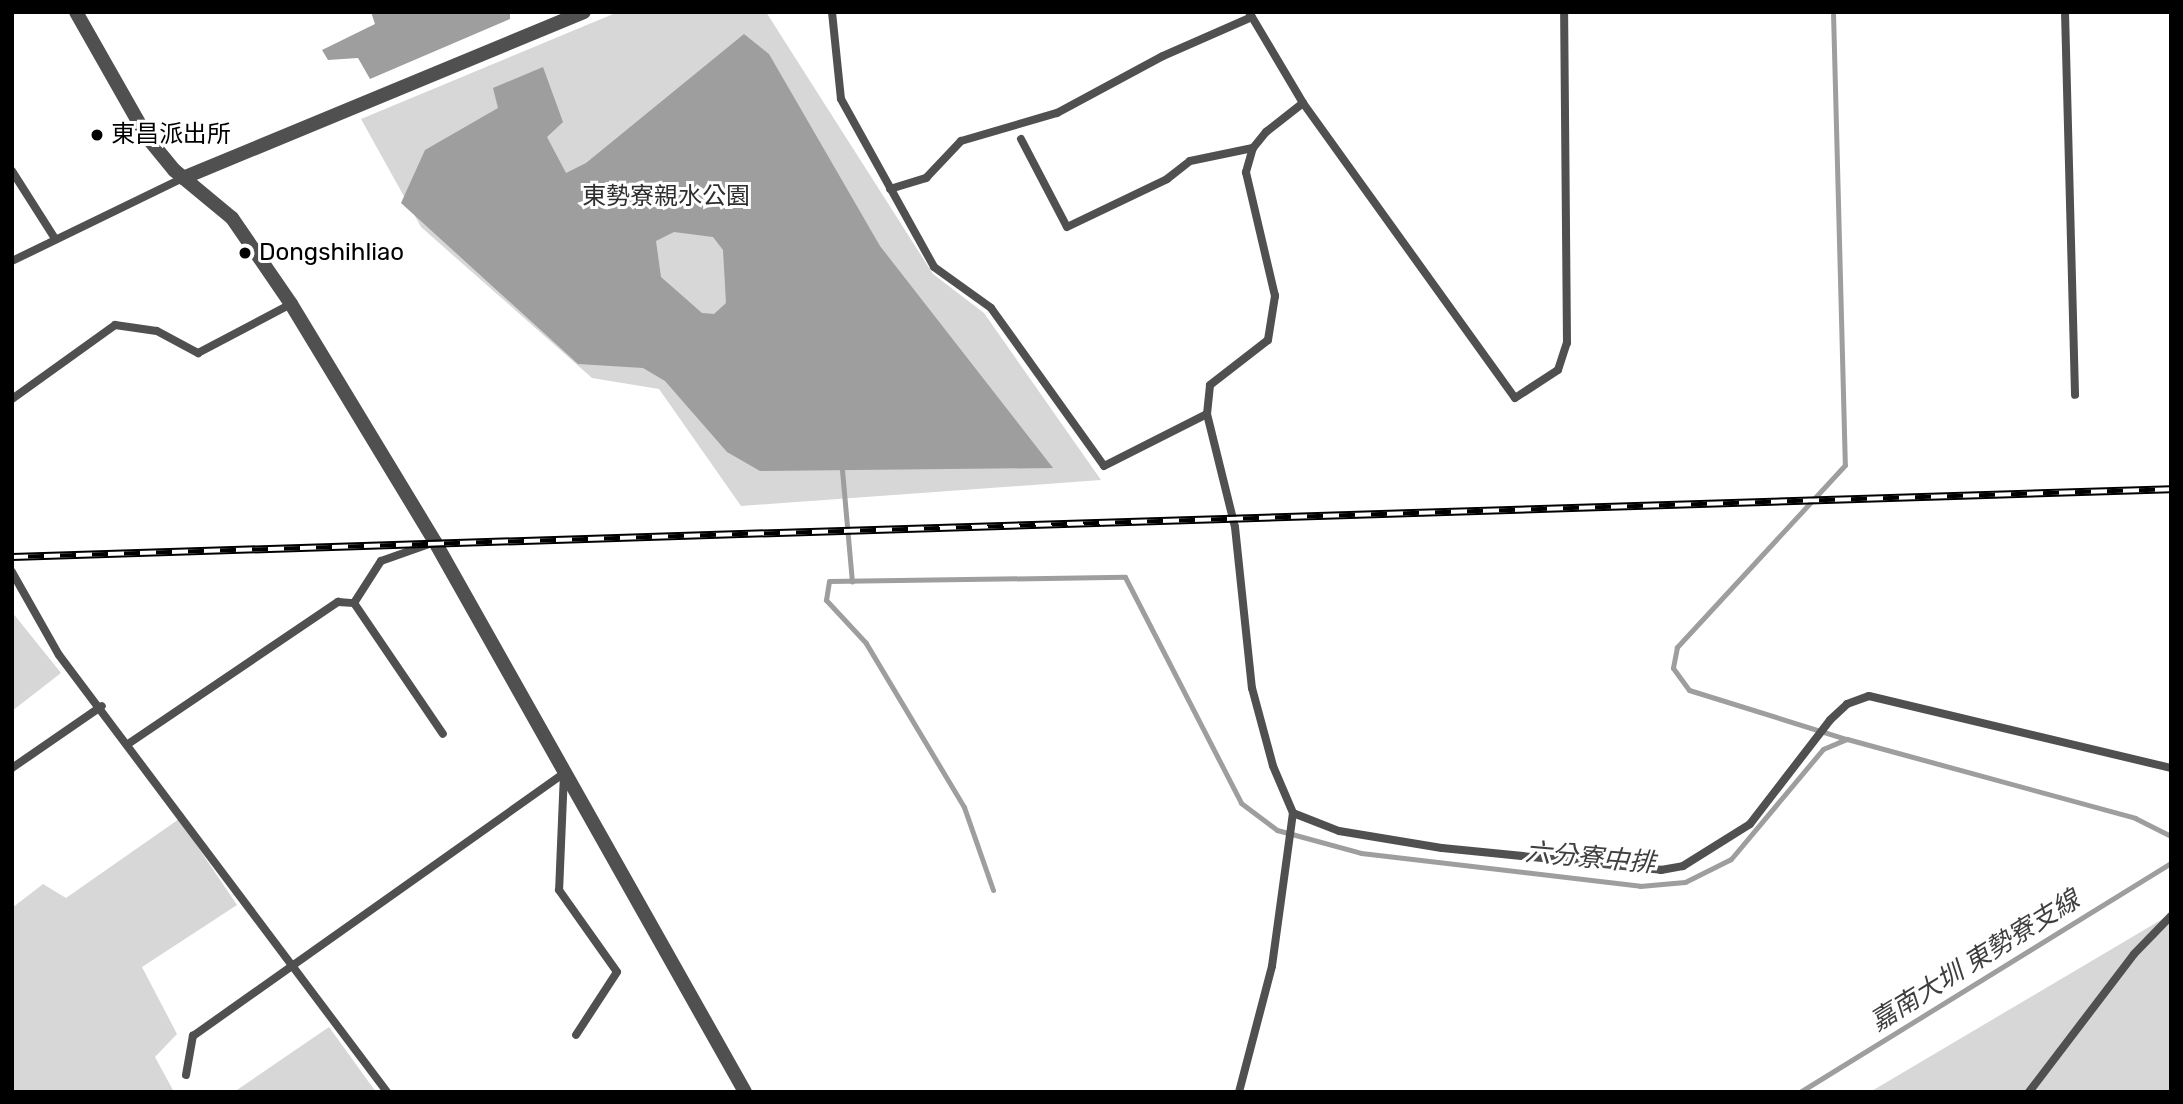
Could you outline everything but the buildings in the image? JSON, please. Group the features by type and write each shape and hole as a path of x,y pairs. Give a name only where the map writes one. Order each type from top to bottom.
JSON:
{"street":[{"path":"183,178 584,12"},
{"path":"83,16 148,136 183,178 233,218 291,304 435,542 745,1092"}],"lane":[{"path":"832,12 841,99 940,276 991,308 1104,466 1207,414"},
{"path":"891,189 926,178 961,141 1057,113 1163,56 1251,15 1303,103 1515,398 1558,370 1567,343 1564,12"},
{"path":"2065,12 2075,394"},
{"path":"1021,139 1067,227 1167,179 1190,161 1253,148 1303,103"},
{"path":"1239,1092 1272,966 1293,817 1273,766 1252,688 1235,527 1207,414 1210,385 1241,356 1268,340 1274,329 1276,296 1246,172 1253,148"},
{"path":"12,172 54,237"},
{"path":"12,261 54,237 183,178"},
{"path":"12,399 116,325 157,331 198,354 291,304"},
{"path":"354,603 381,561 435,542"},
{"path":"12,572 59,655 102,706 387,1092"},
{"path":"128,744 338,602 354,603"},
{"path":"354,603 443,734"},
{"path":"1293,817 1339,831 1442,848 1661,870 1704,856 1750,824 1830,720 1847,704 1869,696 1889,698 2171,768"},
{"path":"12,768 102,706"},
{"path":"186,1075 193,1036 564,772"},
{"path":"564,772 559,890 617,972 576,1035"},
{"path":"2029,1092 2134,954 2171,916"}],"green space":[{"name":"東勢寮親水公園","path":"618,12 766,12 933,274 984,313 1101,480 741,506 659,389 592,378 421,227 361,119"},
{"path":"12,612 61,673 12,711"},
{"path":"179,819 237,905 142,967 177,1034 155,1057 174,1092 12,1092 12,908 43,884 66,898"},
{"path":"2171,914 2171,1092 1870,1092"},
{"path":"329,1027 376,1092 234,1092"}],"shaded area":[{"path":"371,12 510,12 510,19 370,79 358,58 328,60 322,50 375,24"},
{"name":"東勢寮親水公園","path":"744,34 769,54 880,246 1053,468 760,471 727,452 665,381 643,368 578,364 401,203 425,150 498,108 493,88 543,67 563,122 547,137 566,173 586,163","holes":["674,232 713,237 723,250 726,303 714,314 702,313 661,277 656,241"]}],"waterway":[{"path":"1833,12 1845,465 1677,647 1673,668 1689,690 1846,739"},
{"path":"842,470 852,582"},
{"name":"六分寮中排","path":"993,890 964,807 866,643 826,600 829,581 1125,577 1241,803 1277,830 1361,853 1640,886 1685,882 1731,859 1823,749 1847,739 2135,818 2171,836"},
{"name":"嘉南大圳 東勢寮支線","path":"1800,1092 2171,863"}],"railway":[{"path":"12,557 2171,489"}],"place":[{"name":"東昌派出所","path":"97,135"},
{"name":"Dongshihliao","path":"245,253"}]}
